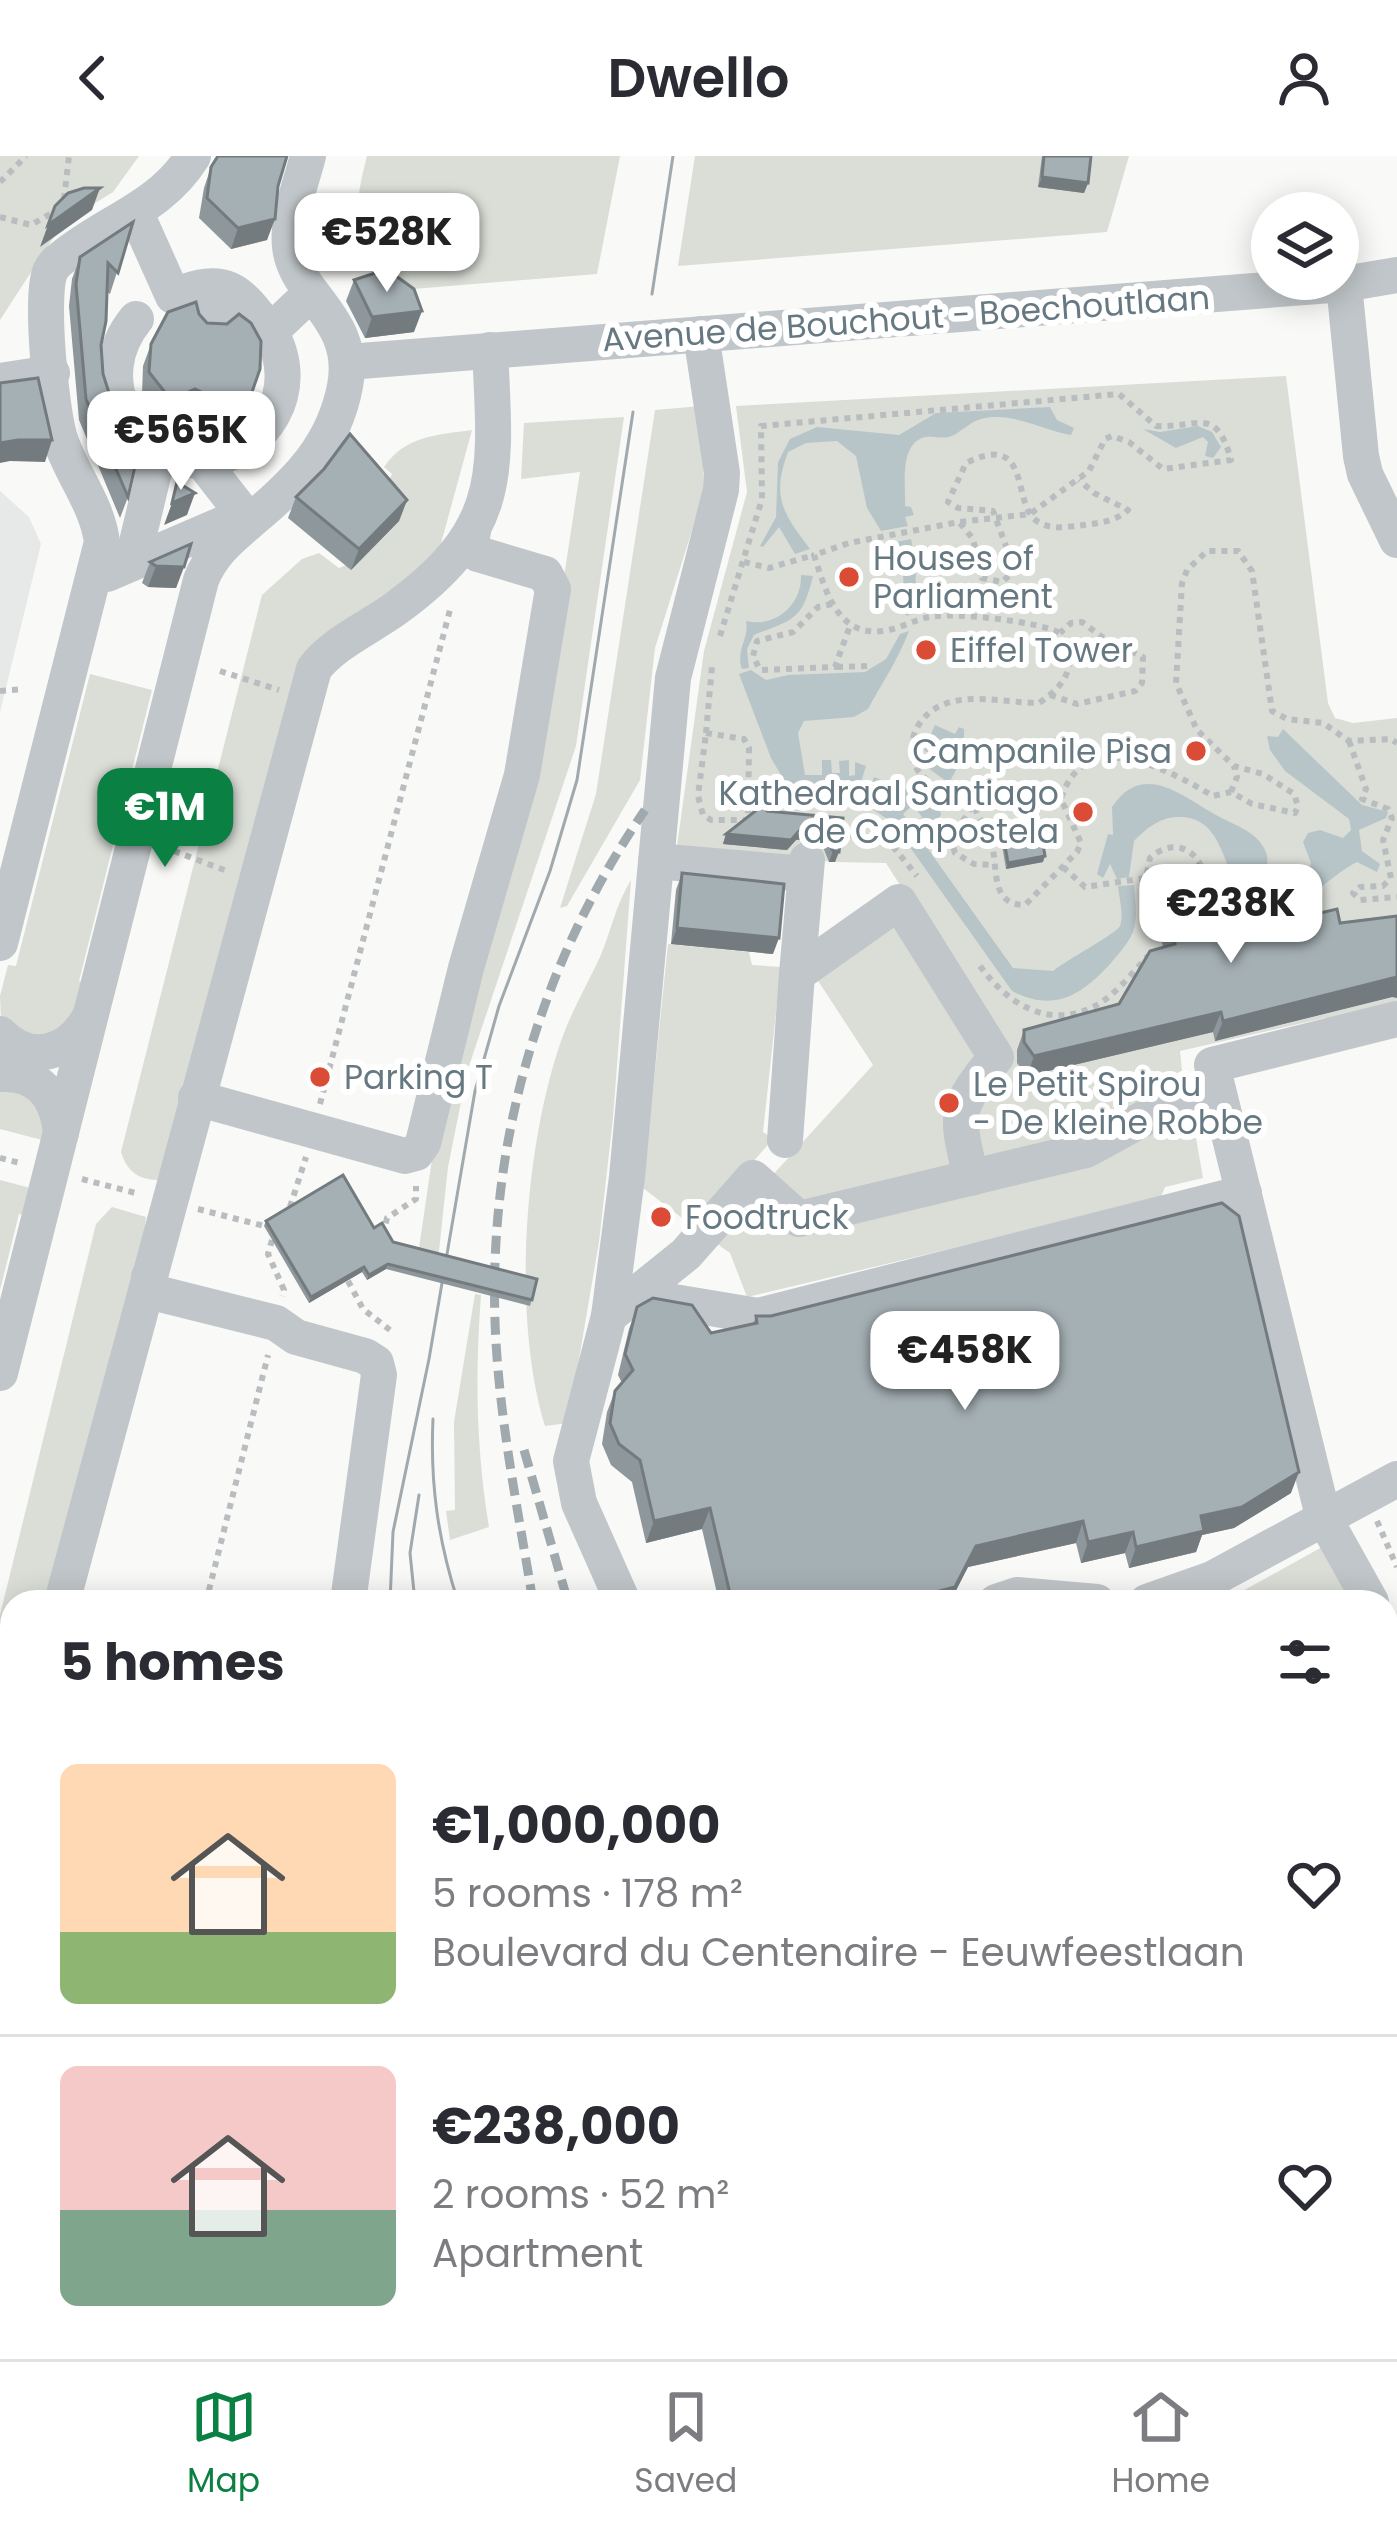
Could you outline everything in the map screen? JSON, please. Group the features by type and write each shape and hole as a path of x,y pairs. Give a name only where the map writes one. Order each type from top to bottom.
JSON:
{"street":[{"path":"0,1373 201,580 224,543 309,468 336,420 348,362 332,322 296,267 290,246 292,216 308,156"},
{"path":"112,569 99,519 60,439 47,317 52,267 154,202 191,159"},
{"path":"136,319 119,347 115,391 134,430 183,448 244,448 273,416 283,373 279,351 241,293 221,297 206,283 173,296 139,220"},
{"name":"Avenue de Bouchout - Boechoutlaan","path":"1359,281 1397,275"},
{"name":"Avenue de Bouchout - Boechoutlaan","path":"348,362 1251,291"},
{"path":"270,332 307,297"},
{"path":"1346,300 1361,456 1397,541"},
{"path":"617,1590 575,1489 571,1461 580,1417 622,1305 627,1178 673,678 721,490 701,334"},
{"path":"196,1099 406,1156 424,1143 466,968 522,775 553,589 545,574 478,554 471,543 493,463 490,350"},
{"path":"0,381 52,373"},
{"path":"112,569 244,515 183,448"},
{"path":"0,943 112,569 183,448"},
{"path":"65,1590 305,698 319,662 440,575 473,531"},
{"path":"656,861 806,867 785,1140"},
{"path":"797,974 898,902 996,1057 968,1091 957,1120 971,1178"},
{"path":"0,1034 18,1048 44,1053 75,1039 91,1016"},
{"path":"1364,1590 1323,1516 1212,1064 1397,1019"},
{"path":"0,1074 23,1076 46,1089 56,1104 61,1133"},
{"path":"622,1305 686,1254 753,1178 800,1219 1086,1150 1165,1106 1218,1090"},
{"path":"622,1305 758,1316 1244,1193"},
{"path":"149,1277 160,1294 276,1323 296,1337 371,1358 379,1368 350,1590"},
{"path":"1181,1590 1212,1579 1397,1479"}],"path":[{"path":"0,182 26,156"},
{"path":"0,217 31,225 50,217 62,204 69,156"},
{"path":"31,225 40,241"},
{"path":"720,636 762,499 761,426 1119,394 1156,426 1190,421 1210,424 1226,440 1231,460 1163,469 1129,442 1112,436 1079,480 1030,514 849,543 769,568 744,562"},
{"path":"959,522 974,539 978,571 994,583 1007,579 1012,566 989,508 958,508 948,502 961,472 976,458 1001,458 1013,465 1021,476 1030,514 1044,525 1058,528 1106,522 1126,513 1128,507 1094,493 1079,480"},
{"path":"1060,632 1071,663 1067,678 1050,695 1039,703 965,699 944,704 924,716 911,748 927,782 972,806 992,841 999,892 1025,905 1081,843 1060,799 1069,778 1099,758 1139,760 1175,773 1213,796 1231,792 1252,804 1295,813 1294,794 1263,774 1234,766 1197,730 1176,683 1182,583 1198,558 1218,548 1238,551 1252,571 1272,710 1287,718 1323,723 1349,741 1366,789 1363,799 1388,809 1392,818 1383,840 1391,878 1383,886 1360,886 1353,893 1360,900 1397,897"},
{"path":"814,555 832,604 850,623 879,632 932,616 1033,623 1060,632"},
{"path":"278,1218 292,1206 452,600"},
{"path":"832,604 818,607 793,632 757,641 753,656 760,670 869,666"},
{"path":"1050,695 1077,704 1135,691 1142,683 1143,656 1102,638 1082,622 1071,623 1060,632"},
{"path":"835,667 850,623"},
{"path":"706,734 744,739 749,748 748,820 711,820 703,815 698,796 712,658"},
{"path":"220,670 305,698"},
{"path":"0,691 25,689"},
{"path":"1349,741 1391,739 1397,743"},
{"path":"1231,792 1237,777 1234,766"},
{"path":"972,806 952,841 955,853 974,864 994,865"},
{"path":"849,835 886,838 921,882"},
{"path":"1063,867 1085,887 1146,878 1150,858 1167,847 1179,847 1198,858 1204,879"},
{"path":"174,851 255,881"},
{"path":"971,953 996,988 1019,1006 1042,1014 1069,1015 1095,1007 1152,952 1162,950"},
{"path":"375,1255 387,1218 416,1199 416,1153"},
{"path":"78,1178 264,1226"},
{"path":"209,1590 284,1290 268,1254 272,1240"},
{"path":"1374,1515 1397,1567"}],"shaded area":[{"path":"0,156 139,156 113,192 63,223 0,320"},
{"path":"367,156 620,156 597,274 413,289 376,264 359,234 358,199"},
{"path":"695,156 1129,156 1107,232 678,266"},
{"path":"1286,376 1328,703 1335,718 1353,723 1397,718 1397,1006 1180,1051 1184,1090 1084,1144 975,1168 963,1122 980,1085 1008,1055 1000,1039 964,1075 945,1120 961,1173 806,1208 793,1203 769,1179 873,1065 813,973 910,901 886,863 677,846 704,651 747,492 736,406"},
{"path":"702,406 704,492 655,648 640,780 567,906 560,908 596,794 655,410"},
{"path":"1050,407 1057,420 1074,428 1071,435 992,417 977,420 949,437 925,437 915,443 907,458 905,479 905,506 914,515 905,517 908,526 881,531 867,508 856,456 837,441 806,443 788,452 780,493 787,514 810,549 795,554 779,527 760,546 776,517 778,462 790,439 817,427 899,435 936,413"},
{"path":"624,417 576,746 467,1072 448,1167 438,1260 418,1255 436,1132 553,649 580,472 521,479 524,423"},
{"path":"1198,426 1212,432 1221,447 1213,458 1205,456 1208,442 1203,437 1176,448 1143,429 1160,432"},
{"path":"472,430 437,558 307,663 159,1180 139,1176 121,1152 262,595 302,559 319,553 339,568 351,563 392,474 384,467 392,457 422,439"},
{"path":"0,491 29,517 41,544 0,712"},
{"path":"911,539 915,613 906,616 902,562 891,543"},
{"path":"801,575 813,576 800,610 754,635 747,649 749,668 742,669 746,621 766,621 784,613 797,597"},
{"path":"909,631 868,709 854,717 804,721 798,733 805,775 822,775 822,760 831,760 832,773 840,773 839,761 849,760 849,776 855,775 855,762 866,766 859,789 869,792 874,777 934,800 941,815 932,826 917,822 922,817 913,805 903,814 1013,968 1053,971 1110,935 1121,922 1118,886 1134,885 1135,920 1129,940 1078,992 1041,1000 1012,991 892,822 866,805 791,792 771,758 739,674 751,670 766,680 865,672 886,659 900,634"},
{"path":"90,674 152,690 79,981 87,984 75,1024 52,1044 1,1020 0,996 8,965 16,966"},
{"path":"935,725 955,734 959,727 964,729 964,755 949,783 925,766 930,755 924,750"},
{"path":"1283,729 1362,805 1388,812 1386,818 1359,830 1362,851 1380,864 1377,872 1357,862 1305,898 1268,906 1240,890 1211,831 1199,821 1182,817 1155,823 1134,841 1129,877 1117,879 1110,864 1103,878 1097,874 1108,834 1113,835 1112,807 1124,793 1150,784 1177,792 1255,837 1266,852 1264,884 1270,891 1307,882 1311,863 1303,842 1308,833 1320,830 1343,838 1351,830 1349,819 1285,771 1270,750 1267,736 1278,737"},
{"path":"631,880 599,1242 568,1423 545,1426 528,1335 526,1285 538,1131 561,1041"},
{"path":"668,944 749,952 752,965 781,967 763,1132 773,1139 695,1228 643,1188"},
{"path":"0,1083 39,1094 46,1141 0,1129"},
{"path":"1167,1116 1176,1135 1195,1132 1203,1178 1165,1187 1160,1199 747,1297 730,1253 713,1241 754,1192 796,1229"},
{"path":"0,1180 34,1189 27,1216 19,1214 0,1290"},
{"path":"112,1207 146,1217 142,1256 56,1590 6,1590 96,1224"},
{"path":"475,1294 481,1295 478,1411 489,1527 450,1540 446,1511 455,1510 454,1422"},
{"path":"1322,1547 1346,1590 1245,1590"}],"building":[{"path":"218,156 287,156 275,219 238,228 207,198 211,167"},
{"path":"1044,156 1091,156 1088,183 1042,177"},
{"path":"100,188 48,225 55,206 68,193"},
{"path":"133,222 118,273 108,263 101,345 110,396 140,445 128,497 86,399 76,284 80,257"},
{"path":"375,273 396,276 414,289 422,311 372,317 354,280"},
{"path":"196,302 207,323 227,324 239,314 251,323 261,341 260,369 252,392 217,411 213,398 195,389 171,400 149,372 151,344 168,312"},
{"path":"38,378 52,440 0,443 0,383"},
{"path":"350,434 407,500 359,549 296,497"},
{"path":"177,482 195,493 172,503"},
{"path":"191,544 184,567 150,562"},
{"path":"763,805 767,811 843,818 839,852 833,851 824,832 814,828 800,830 791,840 726,834"},
{"path":"1040,827 1045,856 1008,863 1003,834"},
{"path":"1198,865 1216,869 1229,881 1235,899 1227,935 1337,909 1340,923 1397,916 1397,977 1223,1021 1221,1012 1034,1056 1024,1042 1024,1030 1119,1004 1150,951 1175,944 1164,900 1167,884 1180,870"},
{"path":"682,873 784,884 779,938 677,928"},
{"path":"343,1175 374,1228 382,1223 393,1242 537,1279 532,1300 388,1264 369,1275 364,1267 311,1297 266,1221"},
{"path":"1222,1203 1239,1216 1299,1472 1242,1507 1201,1516 1204,1531 1136,1547 1133,1532 1088,1542 1083,1521 976,1546 955,1587 943,1590 729,1590 710,1508 654,1521 640,1460 619,1444 610,1423 615,1391 633,1370 625,1354 637,1307 653,1298 692,1305 711,1333 757,1323 756,1316"}],"tram line":[{"path":"652,294 673,156"},
{"path":"391,1590 393,1532 429,1359 475,1091 499,1006 550,871 577,780 633,412"},
{"path":"433,1419 437,1512 455,1590"},
{"path":"414,1590 410,1553 419,1495"}],"railway":[{"path":"531,1590 497,1357 498,1212 508,1140 524,1070 573,936 645,810"},
{"path":"524,1450 565,1590"}],"place":[{"name":"Houses of Parliament","path":"849,577"},
{"name":"Eiffel Tower","path":"926,650"},
{"name":"Campanile Pisa","path":"1196,751"},
{"name":"Kathedraal Santiago de Compostela","path":"1083,812"},
{"name":"Parking T","path":"320,1077"},
{"name":"Le Petit Spirou - De kleine Robbe","path":"949,1103"},
{"name":"Foodtruck","path":"661,1217"}]}
